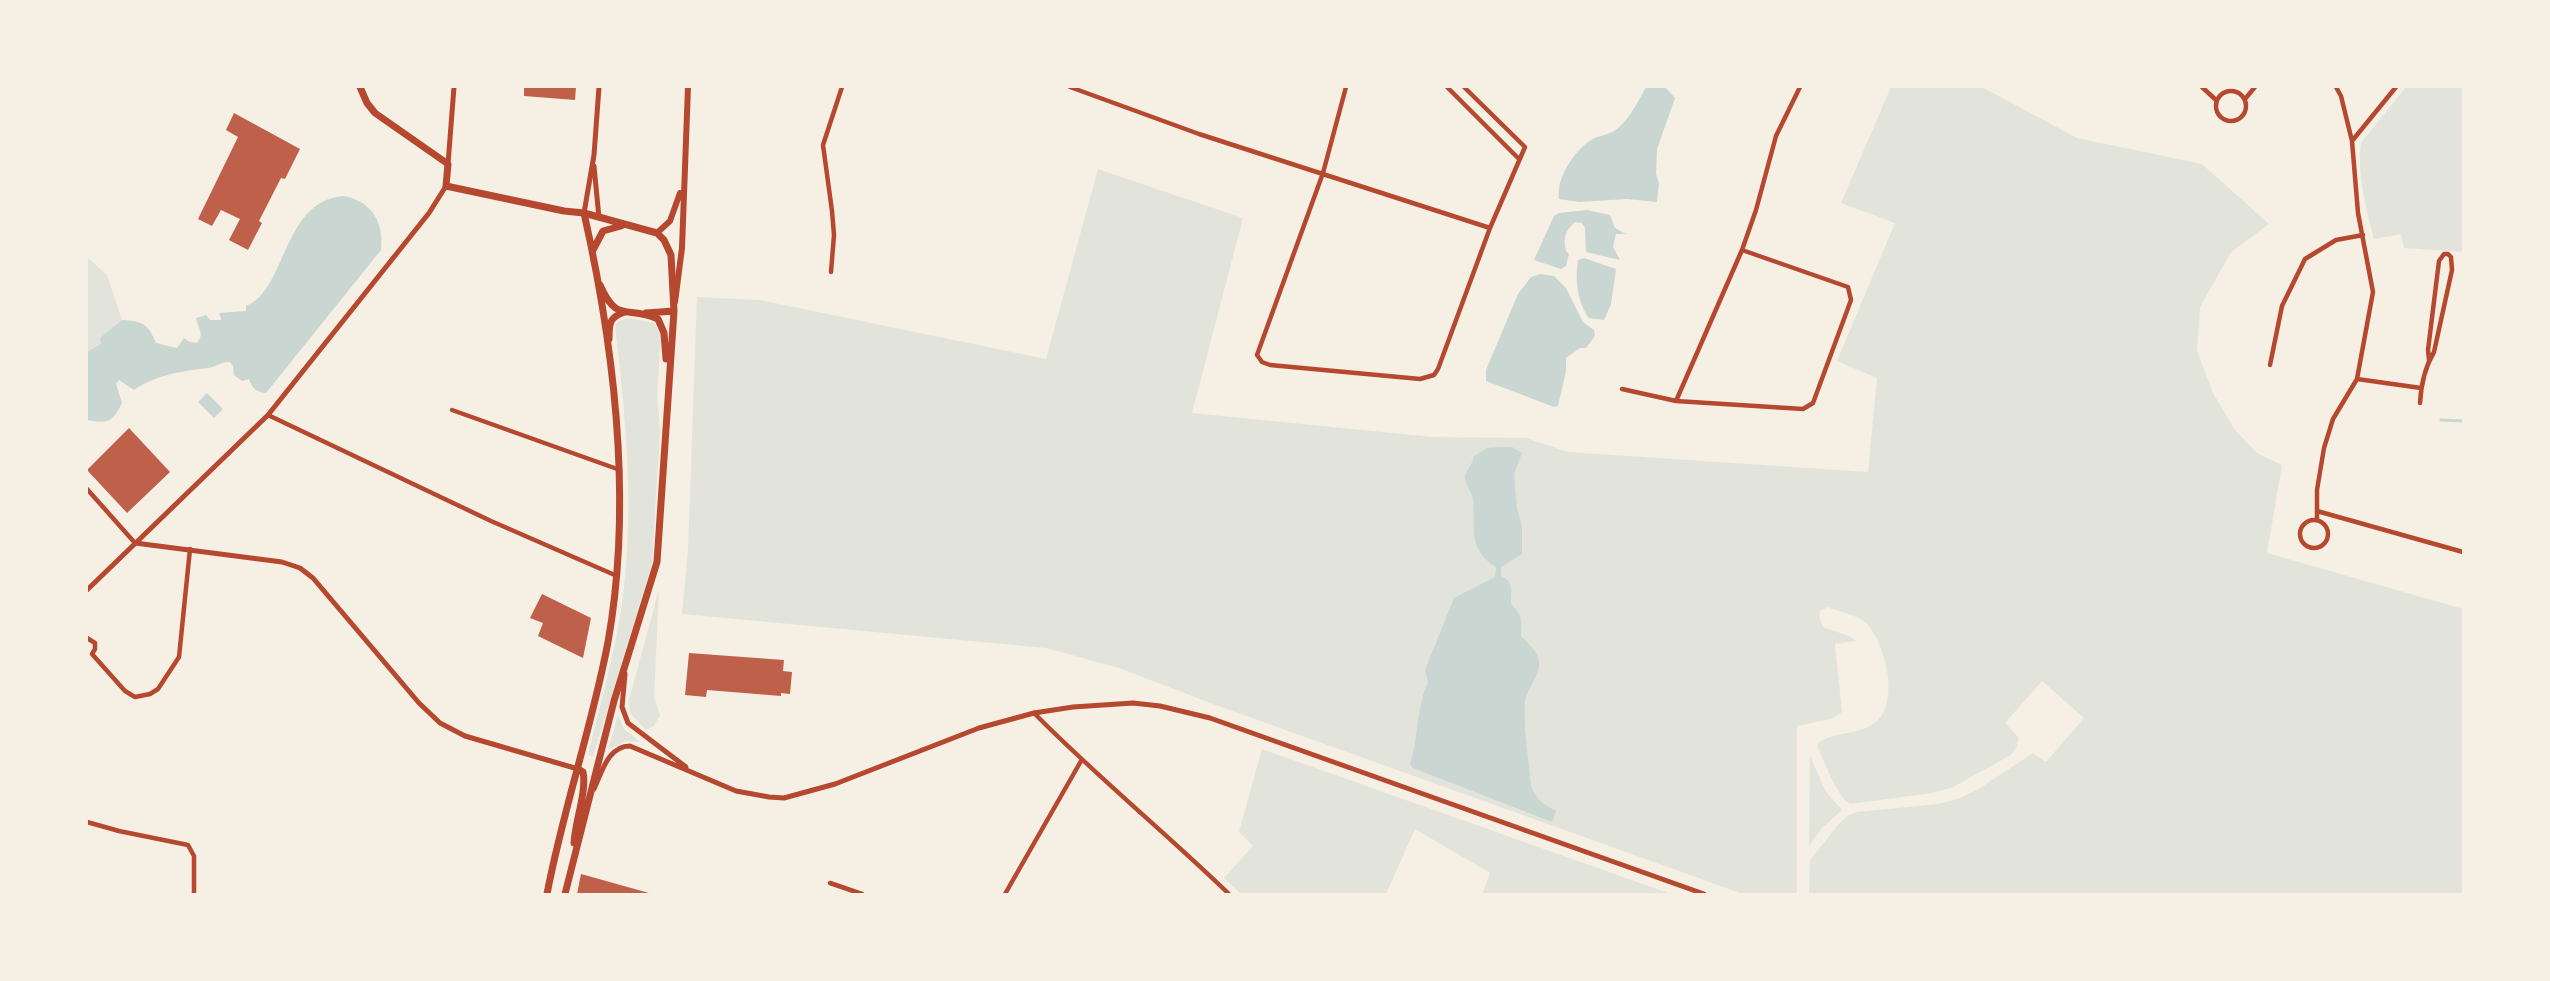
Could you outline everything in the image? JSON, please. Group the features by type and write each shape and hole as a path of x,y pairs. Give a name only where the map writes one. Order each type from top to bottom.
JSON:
{"main road":[{"path":"360,87 367,103 375,112 448,164 446,186 564,211 584,213 657,233 664,240 671,255 674,311"},
{"path":"565,894 625,669 657,562 674,311 680,274 688,87"},
{"path":"657,233 670,220 678,202 683,178"},
{"path":"547,894 608,643 617,576 620,470 609,364 596,274 584,213"},
{"path":"592,251 603,231 623,225"},
{"path":"596,274 610,305 625,312 643,314 674,311"},
{"path":"609,364 609,323 615,315 625,312"},
{"path":"643,314 658,319 662,325 668,387"},
{"path":"573,861 575,825 584,785 583,772 578,769"}],"street":[{"path":"448,164 454,87"},
{"path":"584,213 594,155 599,87"},
{"path":"831,272 834,235 823,145 842,87"},
{"path":"1070,87 1199,134 1490,228"},
{"path":"1346,87 1323,173 1257,352 1258,358 1270,365 1420,379 1431,376 1438,369 1490,228 1525,147 1465,87 1458,98"},
{"path":"1447,87 1519,159"},
{"path":"1676,401 1742,250 1756,210 1776,136 1800,87"},
{"path":"2202,87 2217,101 2219,115 2232,121 2244,114 2245,99 2255,87"},
{"path":"2317,520 2320,466 2328,432 2333,419 2357,379 2373,292 2356,193 2352,141 2341,96 2336,87"},
{"path":"2352,141 2396,87"},
{"path":"2217,101 2222,94 2231,89 2245,99"},
{"path":"594,155 599,218"},
{"path":"87,590 268,415 429,213 446,186"},
{"path":"2271,365 2282,306 2305,259 2336,240 2363,235"},
{"path":"1622,389 1676,401 1803,409 1813,403 1848,310 1851,293 1848,287 1742,250"},
{"path":"2420,403 2421,388 2429,360 2434,352 2452,270 2451,257 2448,254 2444,254 2439,261 2428,350 2429,360"},
{"path":"2357,379 2421,388"},
{"path":"452,410 620,470"},
{"path":"268,415 491,521 617,576"},
{"path":"87,489 135,543 282,562 300,568 313,578 419,703 440,723 465,736 578,769"},
{"path":"2317,511 2463,552"},
{"path":"2317,520 2326,526 2328,538 2323,545 2312,548 2302,541 2301,529 2305,522 2317,520"},
{"path":"87,638 93,640 95,646 89,655 125,691 135,697 158,690 179,657 189,549"},
{"path":"625,669 622,707 628,723 694,773"},
{"path":"590,796 611,755 625,746 635,747 736,791 769,797 799,795 835,784 979,729 1034,713 1085,706 1133,703 1160,706 1210,718 1704,894"},
{"path":"1034,713 1081,761 1176,843 1229,894"},
{"path":"1005,894 1081,761"},
{"path":"87,821 118,831 188,845 194,856 194,894"},
{"path":"830,883 862,894"}],"shaded area":[{"path":"1646,87 1665,87 1675,98 1657,149 1656,174 1659,183 1657,202 1627,199 1579,202 1559,199 1563,174 1578,151 1591,140 1614,131 1622,124"},
{"path":"1891,87 1982,87 2077,138 2202,164 2269,224 2231,252 2200,307 2197,351 2213,393 2235,430 2257,453 2282,465 2267,553 2463,609 2463,894 1809,894 1810,860 1847,816 1856,812 1939,804 1957,799 1977,790 2033,753 2046,762 2084,718 2042,681 2005,723 2019,738 2011,755 1953,787 1932,793 1850,804 1841,795 1832,779 1818,748 1818,743 1832,736 1864,729 1878,720 1888,699 1887,671 1879,644 1867,624 1854,616 1828,607 1820,611 1819,616 1823,627 1857,641 1835,644 1842,712 1831,719 1797,726 1797,894 1743,894 1213,704 1119,668 1046,648 682,614 688,550 697,297 760,300 1046,359 1098,169 1243,218 1192,413 1433,437 1526,438 1568,452 1868,472 1877,378 1837,361 1895,223 1841,203"},
{"path":"2406,87 2463,87 2463,252 2404,248 2401,234 2374,239 2361,179 2361,143"},
{"path":"343,196 362,203 374,214 380,230 381,250 266,393 255,389 249,379 242,381 234,375 233,366 230,362 226,362 160,377 134,390 119,380 116,384 122,403 113,418 100,422 87,420 87,352 101,344 100,338 122,320 135,321 144,325 156,343 177,348 184,338 197,343 201,334 196,318 206,315 210,320 221,320 219,313 246,311 246,306 259,297 270,283 296,229 308,213 323,202"},
{"path":"1587,210 1610,215 1615,228 1626,234 1616,234 1613,247 1620,260 1586,252 1585,228 1582,223 1575,222 1569,228 1565,238 1566,251 1569,254 1566,266 1561,269 1534,260 1554,216 1559,213"},
{"path":"87,257 107,275 122,320 99,347 87,352"},
{"path":"1584,258 1616,269 1611,304 1604,320 1589,318 1579,298 1577,267 1578,260"},
{"path":"1540,274 1554,276 1566,288 1583,322 1594,330 1595,336 1586,348 1580,348 1566,358 1566,371 1558,406 1554,407 1486,381 1486,370 1518,294 1531,277"},
{"path":"629,318 654,323 661,335 657,394 660,430 652,563 593,757 588,755 615,644 625,577 628,514 627,452 615,326 618,321"},
{"path":"207,393 223,409 214,418 198,402"},
{"path":"1512,447 1522,453 1514,474 1517,509 1522,526 1522,554 1501,567 1501,576 1510,584 1511,604 1520,618 1521,636 1533,648 1539,659 1538,673 1525,702 1525,732 1531,786 1540,801 1556,811 1552,822 1413,768 1410,764 1421,702 1428,682 1425,670 1454,598 1495,577 1496,567 1487,560 1476,545 1473,499 1465,477 1474,456 1487,448"},
{"path":"659,589 654,698 660,715 654,726 646,730 630,713 629,700"},
{"path":"618,715 624,729 640,742 626,741 608,750"},
{"path":"1262,749 1671,894 1482,894 1490,873 1415,829 1386,894 1241,894 1224,878 1253,846 1239,832"},
{"path":"1810,756 1826,792 1842,810 1821,829 1809,846"}],"building":[{"path":"524,87 576,87 575,100 524,96"},
{"path":"234,113 300,149 285,179 281,178 259,221 262,223 248,250 229,240 240,219 221,210 212,226 198,219 238,137 226,130"},
{"path":"129,428 170,472 127,513 87,470"},
{"path":"542,594 591,618 583,658 538,636 543,623 530,618"},
{"path":"689,653 784,660 783,671 792,672 790,694 781,693 781,696 707,690 706,697 685,695"},
{"path":"581,874 649,893 649,894 577,894"}],"waterway":[{"path":"2441,420 2463,421"}]}
